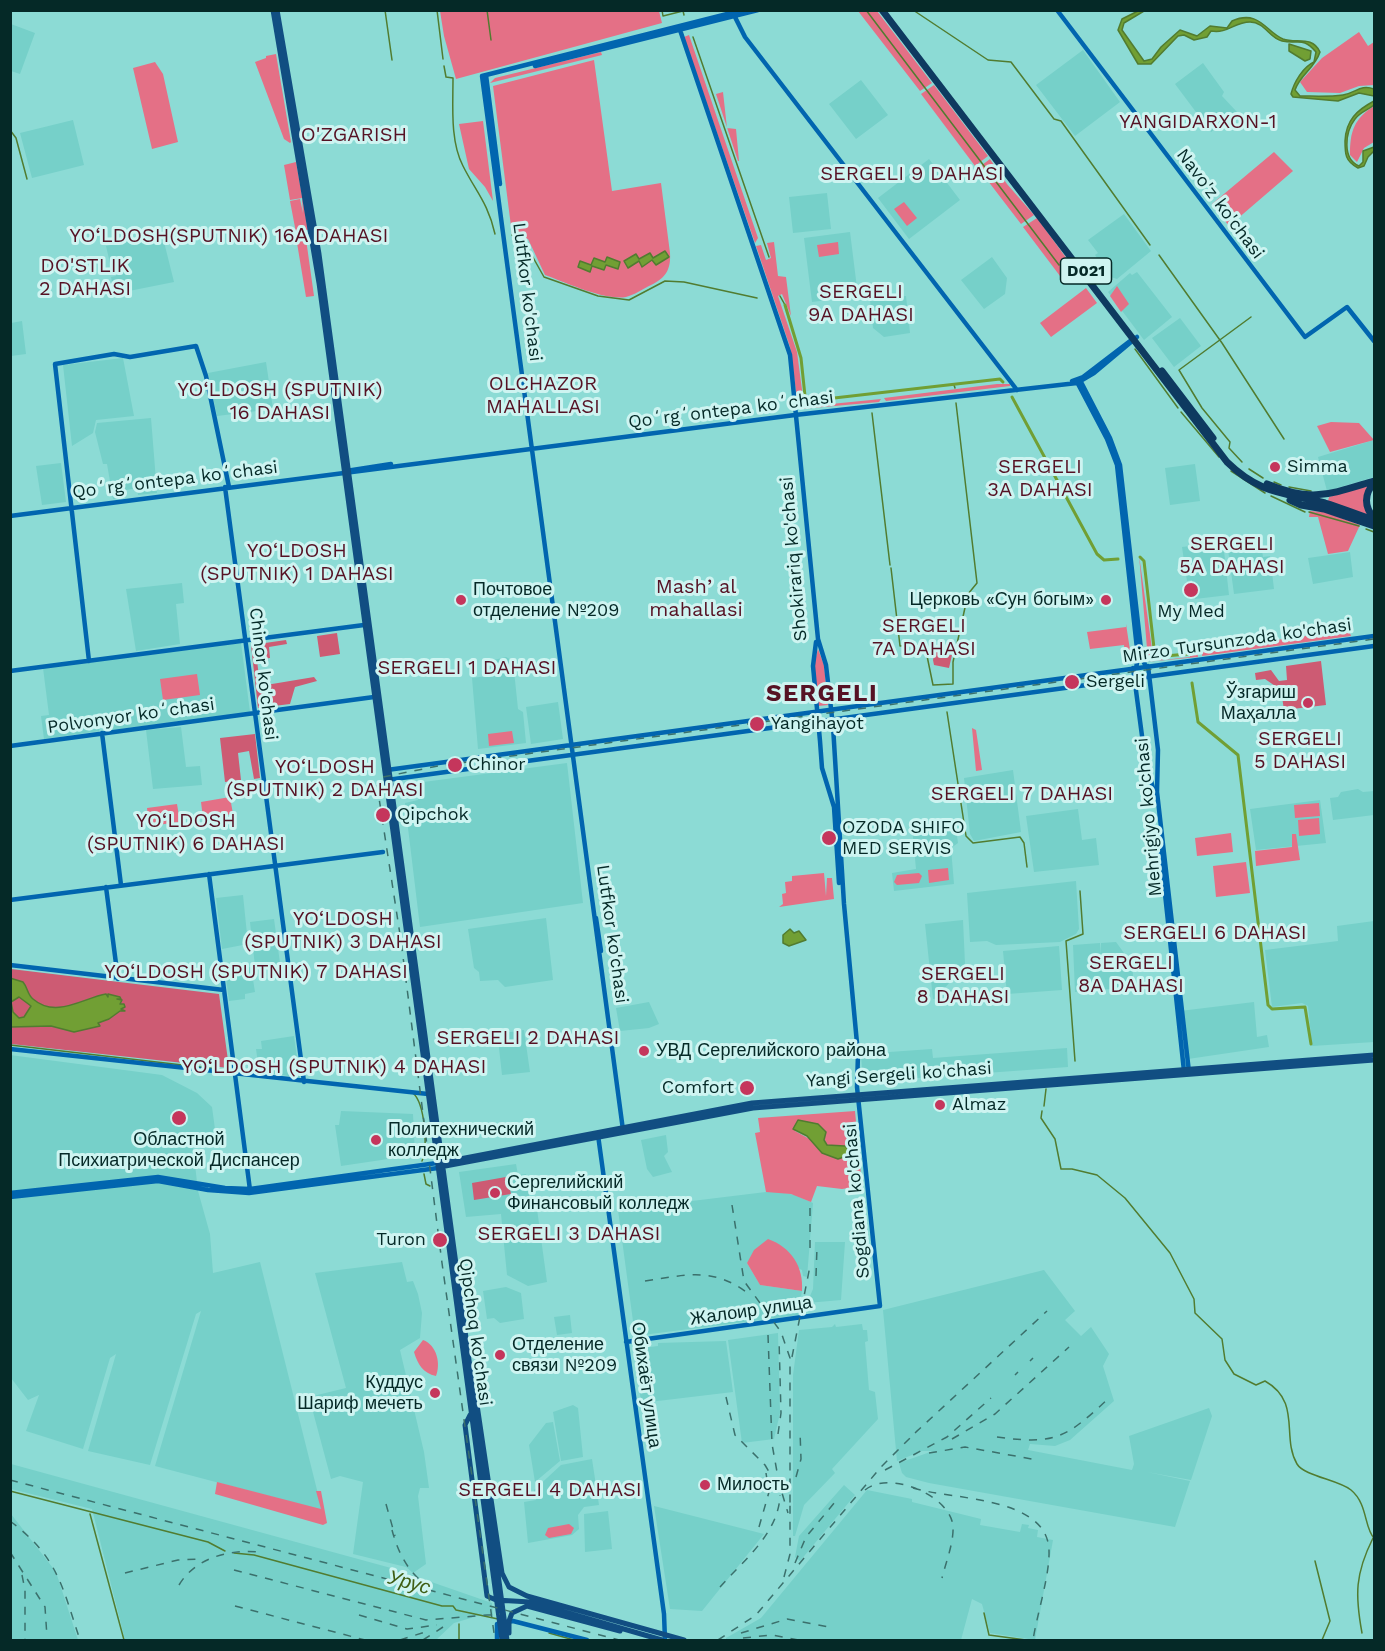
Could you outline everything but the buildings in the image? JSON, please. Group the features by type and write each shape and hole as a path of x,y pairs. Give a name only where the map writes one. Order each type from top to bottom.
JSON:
{"highway":[{"name":"D021","path":"882,10 1014,179"},
{"name":"D021","path":"888,10 1134,339 1240,473 1283,495 1324,499 1374,482"},
{"name":"D021","path":"1203,429 1236,464 1257,479 1295,493 1324,499 1374,519"},
{"name":"D021","path":"1374,482 1366,499 1368,510 1374,519"},
{"path":"1283,495 1301,505 1327,510 1374,526"}],"main road":[{"name":"Qipchoq ko'chasi","path":"275,10 321,282 376,701"},
{"path":"734,15 743,10"},
{"path":"678,29 758,10"},
{"name":"Navo'z ko'chasi","path":"1057,10 1305,337 1348,307 1374,341"},
{"path":"734,15 740,29 999,369 1017,388"},
{"name":"Lutfkor ko'chasi","path":"624,1129 484,77 678,29"},
{"name":"Shokirariq ko'chasi","path":"678,29 788,346 818,639 826,665 832,720 842,904"},
{"path":"1078,381 1134,339"},
{"name":"Chinor ko'chasi","path":"72,508 54,363 114,354 130,357 194,345 199,350 227,487 254,713 304,1080"},
{"name":"Qoʻrgʻontepa koʻchasi","path":"10,516 796,414 1078,381"},
{"name":"Mehrigiyo ko'chasi","path":"1078,381 1110,438 1120,465 1142,658 1150,677 1163,862"},
{"name":"Mehrigiyo ko'chasi","path":"1078,381 1110,446 1118,472 1138,661 1134,668 1134,680 1144,751 1154,793 1187,1071"},
{"name":"Shokirariq ko'chasi","path":"796,414 816,639 813,666 822,768 834,807 858,1095"},
{"path":"72,508 90,661"},
{"name":"Qipchoq ko'chasi","path":"358,564 364,625 388,780 503,1640"},
{"path":"10,671 364,625"},
{"name":"Mirzo Tursunzoda ko'chasi","path":"386,770 1374,636"},
{"path":"1322,643 1324,653"},
{"name":"Mirzo Tursunzoda ko'chasi","path":"388,780 1374,646"},
{"path":"1180,663 1179,667 1182,672"},
{"path":"1017,685 1020,688 1018,694"},
{"path":"900,700 900,710"},
{"name":"Polvonyor koʻchasi","path":"10,746 254,713 376,701"},
{"path":"718,724 722,728 720,736"},
{"path":"102,733 121,885"},
{"path":"593,742 591,748 594,753"},
{"path":"551,747 554,753 552,758"},
{"path":"495,755 496,766"},
{"path":"10,900 384,852"},
{"path":"209,874 250,1191"},
{"path":"106,887 118,979"},
{"path":"10,965 224,990"},
{"name":"Qipchoq ko'chasi","path":"413,969 428,1094 432,1104"},
{"path":"10,1049 428,1094"},
{"name":"Yangi Sergeli ko'chasi","path":"440,1165 624,1129 753,1108 858,1095 1374,1057"},
{"name":"Sogdiana ko'chasi","path":"858,1095 880,1306"},
{"name":"Обихаёт улица","path":"598,1135 664,1639"},
{"path":"10,1197 153,1181 250,1191 440,1165"},
{"path":"10,1193 161,1177 250,1191"},
{"path":"30,1196 47,1189"},
{"name":"Qipchoq ko'chasi","path":"448,1223 461,1288 474,1391 479,1408 501,1565 507,1586 527,1596 664,1639"},
{"name":"Жалоир улица","path":"626,1342 880,1306"},
{"name":"Qipchoq ko'chasi","path":"474,1382 480,1466"},
{"path":"474,1391 474,1398"},
{"name":"Qipchoq ko'chasi","path":"471,1414 465,1425 487,1596 496,1600 530,1602 639,1634"},
{"path":"480,1548 492,1553 499,1545"},
{"path":"484,1571 492,1560 501,1565"},
{"path":"503,1640 514,1610 521,1606 531,1606 577,1620 664,1639 684,1641"},
{"path":"503,1640 497,1624 511,1621 587,1641"}],"shaded area":[{"path":"440,11 659,11 662,23 456,79 444,36"},
{"path":"858,11 877,11 932,83 920,91"},
{"path":"1138,11 1144,11 1124,23 1122,30 1144,61 1152,59 1161,47 1180,30 1197,36 1210,26 1227,28 1232,21 1249,18 1261,23 1283,39 1308,42 1317,47 1320,52 1318,58 1295,90 1300,96 1343,95 1361,88 1369,88 1374,89 1374,96 1359,93 1338,101 1293,97 1291,94 1297,80 1306,67 1314,62 1316,52 1304,43 1282,41 1260,25 1250,22 1222,31 1211,31 1207,37 1194,40 1184,35 1178,36 1151,64 1138,64 1118,30 1122,19"},
{"path":"11,24 35,33 20,74 11,71"},
{"path":"1359,32 1368,46 1374,42 1374,85 1359,86 1340,93 1307,92 1300,82 1322,58"},
{"path":"689,35 758,238 755,243 684,37"},
{"path":"1289,44 1311,51 1310,59 1305,61 1289,51"},
{"path":"1083,50 1120,102 1075,136 1036,85"},
{"path":"601,52 602,55 490,83 495,78"},
{"path":"276,54 290,143 284,139 255,62"},
{"path":"594,60 612,191 661,183 670,264 664,276 656,282 626,297 596,294 545,275 528,239 512,234 493,86"},
{"path":"155,62 163,74 178,142 152,149 133,68"},
{"path":"1203,63 1224,92 1222,96 1237,112 1211,132 1175,84"},
{"path":"861,80 888,115 856,139 829,104"},
{"path":"934,85 988,156 975,166 921,94"},
{"path":"723,92 727,127 716,94"},
{"path":"1374,101 1374,105 1357,117 1347,138 1350,158 1359,166 1363,162 1363,151 1374,147 1374,151 1364,166 1358,168 1350,163 1347,157 1346,134 1354,116"},
{"path":"1374,106 1374,142 1364,148 1357,162 1350,155 1352,132 1362,116"},
{"path":"73,120 84,165 32,178 20,133"},
{"path":"483,121 493,201 485,187 469,169 459,124"},
{"path":"727,128 736,129 739,161 738,161"},
{"path":"1274,152 1293,171 1229,226 1212,204"},
{"path":"929,159 960,200 909,239 878,198"},
{"path":"990,159 1007,184 1034,215 1021,224 978,168"},
{"path":"296,162 308,230 305,230 305,237 297,238 290,201 300,199 303,213 302,198 290,200 284,165"},
{"path":"827,193 831,229 793,233 789,197"},
{"path":"904,202 917,218 907,226 894,209"},
{"path":"1124,214 1151,251 1117,279 1111,277 1095,255 1098,253 1088,240"},
{"path":"1037,218 1067,259 1068,268 1060,276 1023,227"},
{"path":"850,232 858,296 812,302 804,238"},
{"path":"162,234 174,282 119,293 118,286 113,287 111,277 116,276 115,272 112,272 106,246"},
{"path":"306,239 314,296 306,297 297,243"},
{"path":"774,242 778,276 786,277 791,316 782,294 778,296 797,352 804,405 798,406 790,347 756,246 761,245 766,260 771,258 767,243"},
{"path":"838,242 839,254 819,257 817,245"},
{"path":"665,251 669,257 656,265 652,260 642,267 639,261 628,268 624,261 636,254 639,259 650,253 653,258"},
{"path":"607,257 620,262 618,269 606,265 604,270 592,266 590,272 578,267 580,261 591,265 594,258 605,262"},
{"path":"992,257 1007,278 1005,294 984,309 961,280"},
{"path":"1137,272 1172,317 1144,340 1108,292 1130,273 1132,275"},
{"path":"1117,286 1129,304 1121,312 1110,296"},
{"path":"1086,288 1097,303 1051,337 1040,323"},
{"path":"906,296 910,333 884,337 873,328 870,300"},
{"path":"1180,318 1201,346 1174,367 1152,338"},
{"path":"22,321 26,354 11,356 11,323"},
{"path":"123,358 134,416 96,420 93,433 72,446 63,365"},
{"path":"266,362 273,409 217,416 208,373"},
{"path":"1010,384 1010,386 886,401 884,398"},
{"path":"881,399 879,402 801,409 801,407"},
{"path":"151,418 157,493 138,495 137,488 126,490 126,497 113,499 107,464 103,464 95,432 97,423"},
{"path":"1331,422 1359,423 1374,440 1330,452 1317,426"},
{"path":"1374,440 1374,477 1327,491 1318,457"},
{"path":"61,463 66,502 42,505 36,466"},
{"path":"1195,464 1200,501 1170,505 1165,468"},
{"path":"1369,485 1368,515 1328,501 1329,497"},
{"path":"1310,511 1325,512 1360,525 1348,551 1328,554 1318,517 1309,517"},
{"path":"1260,538 1263,557 1270,556 1274,589 1234,594 1227,542"},
{"path":"1223,542 1229,595 1195,599 1192,580 1187,581 1182,547"},
{"path":"1350,552 1353,577 1313,584 1308,558"},
{"path":"1139,555 1152,649 1163,660 1190,657 1190,652 1197,651 1198,657 1145,662 1162,660 1148,660"},
{"path":"182,583 184,603 176,604 180,644 136,651 126,589"},
{"path":"1126,624 1132,663 1126,664 1124,645 1090,649 1087,632 1126,627"},
{"path":"1349,630 1351,636 1202,656 1203,650"},
{"path":"337,633 340,654 320,657 317,636"},
{"path":"286,640 287,644 269,647 270,658 257,660 260,686 314,677 317,681 295,687 290,704 258,708 251,645"},
{"path":"241,643 250,712 106,731 105,725 101,725 99,731 44,739 41,716 49,715 43,668"},
{"path":"936,648 939,649 938,654 952,655 949,668 934,665"},
{"path":"818,649 824,665 828,705 818,706 814,665"},
{"path":"506,657 513,661 518,709 523,712 526,743 478,749 472,678 495,675 494,660"},
{"path":"1321,661 1326,705 1284,710 1281,690 1265,679 1256,680 1255,673 1271,670 1279,681 1287,680 1286,666"},
{"path":"197,674 200,695 163,700 160,679"},
{"path":"558,702 563,739 531,744 526,707"},
{"path":"181,727 186,767 200,766 202,785 153,789 146,730"},
{"path":"972,728 976,730 982,770 976,771"},
{"path":"512,731 514,743 489,746 488,734"},
{"path":"255,734 260,778 254,779 249,751 238,753 241,780 225,782 220,738"},
{"path":"567,763 583,903 420,927 405,803 418,800 416,783"},
{"path":"1013,770 1021,832 974,841 970,834 964,778"},
{"path":"1358,789 1363,792 1374,791 1374,815 1333,820 1330,798 1338,797 1341,792"},
{"path":"230,797 233,814 203,818 201,802"},
{"path":"1320,800 1326,843 1256,850 1250,809"},
{"path":"1319,803 1320,816 1295,818 1294,805"},
{"path":"177,804 180,822 149,826 147,808"},
{"path":"1078,809 1082,840 1096,838 1099,865 1034,872 1026,816"},
{"path":"1319,818 1320,834 1299,836 1298,820"},
{"path":"955,821 958,843 951,848 954,884 894,891 892,873 916,869 912,827"},
{"path":"1231,833 1233,852 1197,856 1195,838"},
{"path":"1292,834 1296,834 1300,860 1256,866 1255,851 1292,847"},
{"path":"1246,862 1250,893 1216,897 1213,866"},
{"path":"948,868 949,880 929,883 928,870"},
{"path":"824,873 826,896 827,878 832,878 834,899 779,907 783,904 782,894 786,893 785,882 792,881 792,876"},
{"path":"919,873 922,876 919,883 897,885 894,882 897,875"},
{"path":"1076,881 1079,929 1076,934 1060,942 996,945 987,941 970,942 967,893"},
{"path":"243,895 248,944 222,949 216,898"},
{"path":"546,918 553,980 505,987 498,980 480,981 479,972 474,968 468,929"},
{"path":"274,919 280,963 255,966 250,922"},
{"path":"963,920 965,964 944,989 943,998 933,999 925,924"},
{"path":"1374,921 1374,1042 1312,1046 1308,1006 1302,1003 1272,1007 1265,950 1338,941 1337,926"},
{"path":"790,929 794,933 799,931 806,940 789,946 783,943 783,935"},
{"path":"1116,942 1132,964 1134,987 1075,992 1073,945 1100,943 1101,955 1101,943"},
{"path":"1059,946 1062,990 1007,994 1003,951"},
{"path":"251,967 255,992 245,994 245,999 229,1001 225,970"},
{"path":"11,969 219,994 229,1068 11,1044"},
{"path":"10,978 23,982 33,999 42,1005 70,1006 97,996 106,994 108,997 108,994 120,997 121,999 117,999 122,1000 120,1004 124,1004 125,1007 121,1009 125,1011 120,1011 98,1023 100,1026 74,1032 51,1026 11,1027","holes":["19,997 31,1006 24,1017 19,1018 13,1012 11,1002"]},
{"path":"649,1002 659,1024 649,1028 620,1031 616,1008"},
{"path":"1254,1002 1257,1037 1267,1035 1269,1047 1188,1059 1180,1011"},
{"path":"524,1030 530,1072 502,1075 498,1039 504,1033"},
{"path":"294,1036 300,1078 259,1071 256,1049 262,1049 261,1041"},
{"path":"1067,1048 1068,1067 863,1082 861,1054 932,1049 933,1058"},
{"path":"10,1055 162,1075 197,1093 212,1107 217,1144 193,1147 198,1191 210,1234 213,1273 260,1262 322,1510 155,1466 201,1311 196,1314 150,1465 88,1451 116,1354 110,1358 83,1449 26,1431 39,1395 28,1400 11,1378"},
{"name":"Политехнический колледж","path":"341,1111 413,1114 415,1155 341,1166 335,1125 339,1125"},
{"path":"855,1111 862,1186 842,1189 817,1186 811,1202 791,1194 766,1192 755,1133 760,1132 758,1118","holes":["798,1120 818,1124 827,1145 845,1146 844,1158 795,1131"]},
{"path":"798,1120 818,1124 826,1132 824,1140 827,1145 845,1146 849,1150 847,1156 838,1159 822,1153 807,1136 793,1129"},
{"path":"666,1135 668,1152 664,1156 672,1172 653,1177 647,1169 641,1140"},
{"path":"516,1164 518,1175 526,1174 531,1210 537,1209 547,1282 528,1286 507,1275 501,1214 466,1217 459,1172"},
{"path":"517,1175 517,1179 508,1180 511,1194 474,1200 472,1183"},
{"path":"774,1191 795,1195 813,1203 807,1277 803,1276 802,1270 757,1251 747,1263 760,1285 802,1291 798,1315 635,1336 618,1210"},
{"path":"768,1239 783,1247 794,1259 801,1274 802,1291 760,1285 747,1263 754,1250"},
{"path":"815,1242 845,1242 841,1300 807,1303 813,1289"},
{"path":"402,1262 407,1282 413,1281 422,1313 420,1338 400,1350 424,1452 429,1488 420,1488 418,1496 426,1564 413,1573 406,1567 353,1554 363,1482 340,1476 331,1479 309,1397 346,1388 315,1273"},
{"path":"1044,1270 1075,1311 1065,1320 1081,1336 1091,1327 1109,1354 1103,1366 1114,1401 1070,1440 1055,1446 1030,1444 1028,1450 1132,1470 1134,1464 1129,1436 1209,1408 1212,1416 1191,1480 1147,1472 1190,1481 1175,1527 929,1483 906,1477 902,1473 899,1463 933,1451 922,1451 897,1461 883,1310"},
{"path":"506,1287 521,1293 524,1319 500,1323 494,1318 487,1319 483,1291"},
{"path":"570,1315 572,1333 557,1335 554,1317"},
{"path":"835,1324 836,1327 862,1324 863,1330 867,1330 868,1341 865,1342 869,1390 875,1392 878,1419 832,1469 835,1473 804,1505 795,1536 793,1536 793,1375 799,1330 832,1327"},
{"path":"778,1333 780,1413 774,1439 742,1443 728,1340"},
{"path":"423,1340 432,1346 437,1355 436,1376 424,1371 414,1352"},
{"path":"726,1341 733,1392 641,1403 635,1349 658,1346 658,1343"},
{"path":"573,1405 578,1408 583,1457 561,1461 553,1412"},
{"path":"553,1422 560,1461 535,1482 529,1445 546,1423"},
{"path":"592,1459 599,1505 584,1507 578,1515 579,1529 572,1535 528,1543 524,1502 536,1500 534,1490 561,1465"},
{"path":"11,1464 391,1568 492,1603 493,1615 481,1615 454,1623 436,1640 125,1640 92,1509 11,1489"},
{"path":"217,1482 321,1509 316,1491 321,1491 327,1523 323,1525 215,1494"},
{"path":"844,1485 855,1495 800,1561 795,1557 799,1536"},
{"path":"867,1490 912,1499 912,1502 981,1519 980,1525 1020,1532 1022,1524 1029,1525 1028,1528 1038,1530 1037,1537 1053,1540 1035,1640 990,1633 982,1604 972,1599 961,1640 726,1640 761,1618"},
{"path":"654,1506 764,1534 702,1611 670,1609"},
{"path":"608,1511 612,1549 585,1552 584,1514"},
{"path":"11,1514 56,1572 78,1640 11,1640"},
{"path":"569,1524 574,1528 571,1534 549,1538 545,1535 548,1528"}],"waterway":[{"path":"385,10 392,60"},
{"path":"437,10 443,59"},
{"path":"487,10 491,40"},
{"path":"662,10 663,16 683,11 684,15"},
{"path":"866,10 1059,265"},
{"path":"913,10 988,60 1011,62 1054,119 1061,121 1150,245"},
{"path":"693,37 769,257"},
{"path":"444,66 446,77 453,78 453,123 459,156 485,206 495,234"},
{"path":"10,130 16,138 27,179"},
{"path":"512,235 521,236 544,277 598,296 629,300 665,281 684,282 757,298"},
{"path":"1159,255 1222,343 1284,439"},
{"path":"780,296 785,305"},
{"path":"785,305 801,358 805,396 808,401 1000,379 1003,382"},
{"path":"1242,462 1229,448 1230,442 1202,408 1179,370 1251,317"},
{"path":"1135,349 1178,408"},
{"path":"1012,397 1097,554 1104,560 1118,559"},
{"path":"891,568 900,646 919,645 926,651 933,685 953,684 953,662 968,594 977,583 956,403"},
{"path":"1181,412 1219,457"},
{"path":"872,413 890,565"},
{"path":"1249,469 1263,478"},
{"path":"1231,471 1265,493"},
{"path":"1274,482 1281,485"},
{"path":"1289,487 1311,491"},
{"path":"1271,496 1305,512"},
{"path":"1309,512 1359,526"},
{"path":"1366,529 1374,532"},
{"path":"1140,557 1144,561 1154,648 1165,656 1188,654"},
{"path":"1192,683 1198,722 1238,755 1268,1005 1272,1009 1305,1007 1311,1044"},
{"path":"947,712 966,836 973,843 1020,837 1024,843 1027,867"},
{"path":"1075,1061 1066,941 1083,934 1080,891"},
{"path":"10,1045 260,1074"},
{"path":"1044,1106 1046,1089"},
{"path":"413,1093 423,1116 425,1146 422,1161"},
{"path":"1042,1111 1041,1118 1055,1139 1061,1169 1072,1169 1097,1175 1125,1198 1170,1253 1194,1299 1195,1313 1222,1339 1225,1360 1234,1374 1256,1385 1265,1381 1276,1389 1283,1399 1289,1420 1290,1443 1297,1464 1307,1472 1351,1490 1360,1502 1374,1538"},
{"path":"424,1174 426,1184 430,1186"},
{"name":"Урус","path":"10,1491 208,1542 225,1551"},
{"path":"90,1514 124,1640"},
{"path":"1362,1633 1358,1607 1358,1585 1363,1563 1373,1538"},
{"name":"Урус","path":"234,1553 254,1555 442,1606 453,1606 456,1610 498,1619"},
{"path":"1315,1561 1330,1621 1322,1640"},
{"path":"984,1613 989,1635 1026,1640"},
{"path":"459,1624 459,1640"},
{"name":"Урус","path":"549,1633 574,1640"}],"railway":[{"path":"383,777 438,766 1374,639"},
{"path":"377,785 401,941 442,1263 495,1640"},
{"path":"732,1205 744,1281 781,1332 790,1358 790,1507"},
{"path":"810,1208 810,1249"},
{"path":"816,1276 817,1247"},
{"path":"792,1357 810,1266"},
{"path":"645,1281 687,1275 712,1276 737,1286 750,1295"},
{"path":"915,1433 1047,1311"},
{"path":"768,1335 772,1444 779,1483 788,1513"},
{"path":"778,1434 781,1413 779,1339"},
{"path":"952,1439 995,1414 1069,1347"},
{"path":"1030,1361 1033,1358"},
{"path":"1015,1375 1018,1372"},
{"path":"726,1397 735,1435 765,1465 775,1482"},
{"path":"885,1470 947,1437 991,1398"},
{"path":"997,1437 1033,1440 1059,1436 1082,1422 1109,1398"},
{"path":"718,1640 756,1615 881,1467 918,1430"},
{"path":"796,1477 801,1459 800,1431"},
{"path":"929,1453 965,1447 1032,1459"},
{"path":"759,1527 769,1492 766,1473"},
{"path":"10,1480 619,1640"},
{"path":"865,1490 888,1483 903,1484 917,1489 941,1504 953,1526 951,1545 942,1578"},
{"path":"913,1488 995,1503 1032,1519 1044,1532 1049,1560 1033,1640"},
{"path":"720,1587 767,1534 778,1509 780,1495"},
{"path":"784,1577 790,1554 790,1501"},
{"path":"795,1563 806,1537 835,1502"},
{"path":"386,1504 395,1536"},
{"path":"10,1521 39,1547 48,1560 63,1588 80,1640"},
{"path":"392,1530 406,1564 417,1578 432,1588"},
{"path":"10,1552 45,1607 47,1637"},
{"path":"179,1585 194,1568 214,1557 236,1552 259,1552"},
{"path":"125,1573 178,1560 198,1559"},
{"path":"234,1570 426,1620 500,1614"},
{"path":"22,1575 25,1590 25,1640"},
{"path":"235,1606 365,1640"},
{"path":"359,1615 407,1629 437,1625"},
{"path":"741,1633 787,1619 829,1627"},
{"path":"423,1640 443,1627"},
{"path":"400,1640 425,1632"},
{"path":"743,1638 772,1635 799,1640"}],"place":[{"name":"Simma","path":"1275,467"},
{"name":"My Med","path":"1191,590"},
{"name":"Почтовое отделение №209","path":"461,600"},
{"name":"Церковь «Сун богым»","path":"1106,600"},
{"name":"Sergeli","path":"1072,682"},
{"name":"Ўзгариш Маҳалла","path":"1308,703"},
{"name":"Yangihayot","path":"757,724"},
{"name":"Chinor","path":"455,765"},
{"name":"Qipchok","path":"383,815"},
{"name":"OZODA SHIFO MED SERVIS","path":"829,838"},
{"name":"УВД Сергелийского района","path":"644,1051"},
{"name":"Comfort","path":"747,1088"},
{"name":"Almaz","path":"940,1105"},
{"name":"Областной Психиатрической Диспансер","path":"179,1118"},
{"name":"Политехнический колледж","path":"376,1140"},
{"name":"Сергелийский Финансовый колледж","path":"495,1193"},
{"name":"Turon","path":"440,1240"},
{"name":"Отделение связи №209","path":"500,1355"},
{"name":"Куддус Шариф мечеть","path":"435,1393"},
{"name":"Милость","path":"705,1485"}],"district":[{"name":"YANGIDARXON-1","path":"1198,122"},
{"name":"O'ZGARISH","path":"354,135"},
{"name":"SERGELI 9 DAHASI","path":"912,174"},
{"name":"YO‘LDOSH(SPUTNIK) 16А DAHASI","path":"229,236"},
{"name":"DO'STLIK 2 DAHASI","path":"85,278"},
{"name":"SERGELI 9A DAHASI","path":"861,304"},
{"name":"OLCHAZOR MAHALLASI","path":"543,396"},
{"name":"YO‘LDOSH (SPUTNIK) 16 DAHASI","path":"280,402"},
{"name":"SERGELI 3A DAHASI","path":"1040,478"},
{"name":"SERGELI 5A DAHASI","path":"1232,556"},
{"name":"YO‘LDOSH (SPUTNIK) 1 DAHASI","path":"297,562"},
{"name":"Mashʼal mahallasi","path":"696,598"},
{"name":"SERGELI 7A DAHASI","path":"924,638"},
{"name":"SERGELI 1 DAHASI","path":"467,668"},
{"name":"SERGELI","path":"822,694"},
{"name":"SERGELI 5 DAHASI","path":"1300,750"},
{"name":"YO‘LDOSH (SPUTNIK) 2 DAHASI","path":"325,778"},
{"name":"SERGELI 7 DAHASI","path":"1022,794"},
{"name":"YO‘LDOSH (SPUTNIK) 6 DAHASI","path":"186,832"},
{"name":"YO‘LDOSH (SPUTNIK) 3 DAHASI","path":"343,930"},
{"name":"SERGELI 6 DAHASI","path":"1215,933"},
{"name":"YO‘LDOSH (SPUTNIK) 7 DAHASI","path":"256,972"},
{"name":"SERGELI 8A DAHASI","path":"1131,974"},
{"name":"SERGELI 8 DAHASI","path":"963,986"},
{"name":"SERGELI 2 DAHASI","path":"528,1038"},
{"name":"YO‘LDOSH (SPUTNIK) 4 DAHASI","path":"334,1067"},
{"name":"SERGELI 3 DAHASI","path":"569,1234"},
{"name":"SERGELI 4 DAHASI","path":"550,1490"}]}
